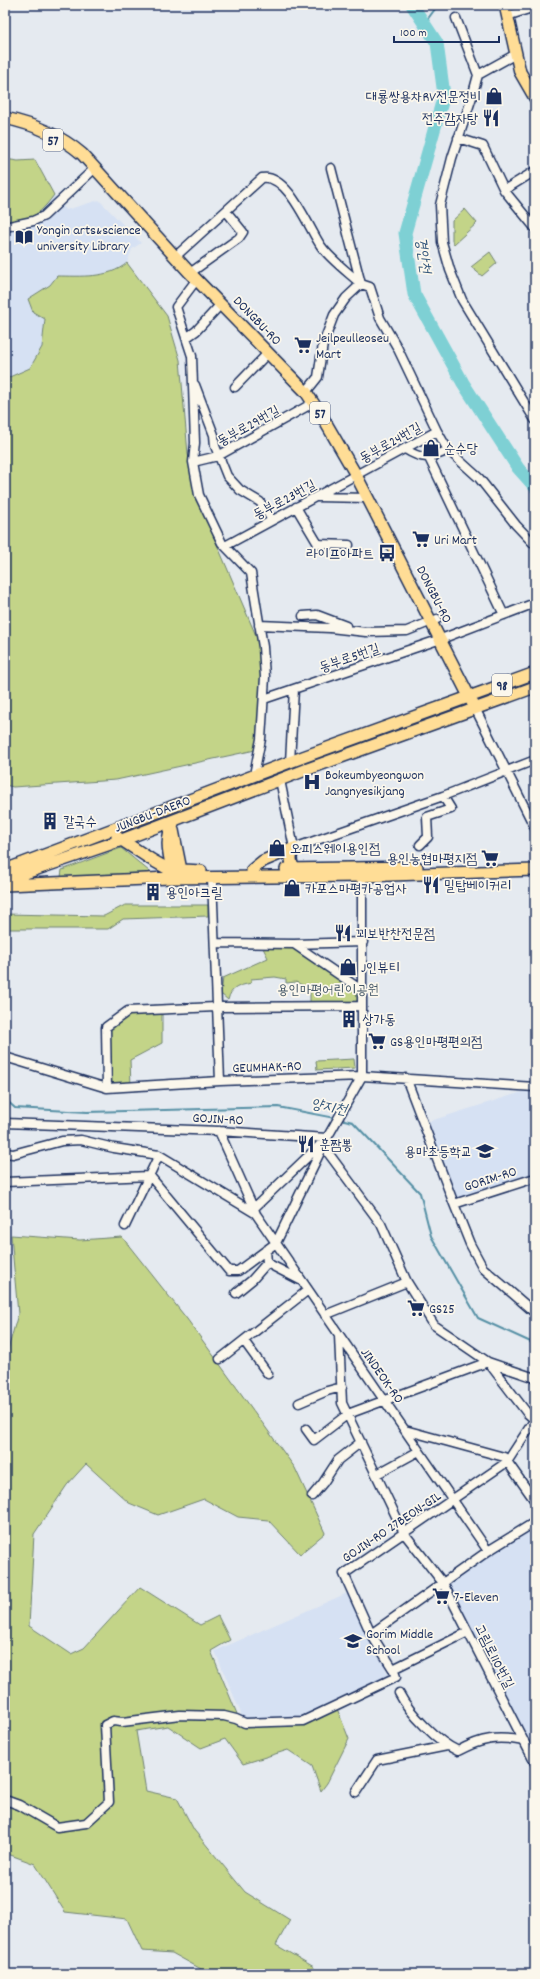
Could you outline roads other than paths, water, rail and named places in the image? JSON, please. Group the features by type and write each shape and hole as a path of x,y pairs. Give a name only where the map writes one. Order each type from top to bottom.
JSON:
{"main road":[{"path":"506,10 520,72 535,98"},
{"path":"5,118 47,131 69,142 82,154 94,169"},
{"name":"DONGBU-RO","path":"5,125 63,144 94,169 193,276 306,392 356,475 434,620 441,639 475,708"},
{"name":"98","path":"469,696 535,673"},
{"name":"98","path":"475,708 535,687"},
{"name":"JUNGBU-DAERO","path":"5,870 254,775 469,696"},
{"name":"JUNGBU-DAERO","path":"5,880 174,821 308,769 475,708"},
{"path":"174,821 173,830 176,870"},
{"path":"109,831 152,860 176,870 294,869 362,872 535,870"},
{"path":"294,848 290,856 291,864 294,869"},
{"path":"252,870 263,861 294,848"},
{"path":"5,885 212,878 535,864"}],"street":[{"path":"506,10 535,6"},
{"path":"456,18 478,75 458,138 440,205 442,242 450,270 462,300 535,420"},
{"path":"478,75 516,54"},
{"path":"458,138 483,146 504,190 535,228"},
{"path":"331,168 361,284"},
{"path":"5,227 33,221 44,216 94,169"},
{"path":"504,190 535,170"},
{"path":"176,256 262,178 273,178 302,211 321,247 361,284 370,287 380,318 397,347 437,431 448,450 479,478 516,525 535,544"},
{"path":"226,211 243,232 239,238 193,276 176,307 192,356 195,443 193,462 199,495 225,546 251,573 266,677 261,739 254,775"},
{"path":"306,392 318,378 323,344 334,315 346,298 361,284"},
{"path":"186,338 196,331 221,304"},
{"path":"235,387 268,353"},
{"path":"194,382 214,435 218,456 227,476 240,490 260,502 272,520"},
{"name":"동부로29번길","path":"193,462 218,456 313,403"},
{"name":"동부로24번길","path":"356,475 437,431"},
{"path":"405,449 417,456 429,458 448,450"},
{"path":"429,458 504,615"},
{"name":"동부로23번길","path":"225,546 356,475"},
{"path":"315,497 368,498"},
{"path":"296,507 318,544 349,545"},
{"name":"동부로5번길","path":"264,699 441,639 535,603"},
{"path":"303,616 317,615 366,632"},
{"path":"259,625 330,628 366,632 407,631 434,620"},
{"path":"290,762 294,689"},
{"path":"475,708 535,828"},
{"path":"280,780 294,848 443,796 506,770 535,760"},
{"path":"420,845 428,837 427,817 451,809 443,796"},
{"path":"150,1176 229,1271 238,1271 276,1242 329,1136 362,1076 362,872"},
{"path":"212,878 220,1081"},
{"path":"215,943 294,944 363,942"},
{"path":"294,944 363,991"},
{"path":"107,1088 106,1027 128,1011 216,1007 362,1006"},
{"name":"GEUMHAK-RO","path":"5,1057 107,1088 220,1081 362,1076 535,1087"},
{"name":"GORIM-RO","path":"406,1078 470,1244 484,1268 535,1313"},
{"name":"GOJIN-RO","path":"5,1123 329,1136"},
{"name":"JINDEOK-RO","path":"219,1131 254,1211 488,1551"},
{"path":"254,1211 329,1136"},
{"path":"329,1136 329,1154 381,1224 406,1282 434,1325 488,1362 535,1378"},
{"path":"5,1153 13,1154 62,1141 81,1140 114,1148 159,1155 125,1226"},
{"name":"JINDEOK-RO","path":"159,1155 254,1211"},
{"path":"5,1182 150,1176"},
{"name":"GORIM-RO","path":"454,1204 535,1178"},
{"path":"236,1293 252,1280 266,1264 266,1250"},
{"path":"266,1264 303,1282"},
{"path":"325,1315 406,1282"},
{"path":"220,1359 308,1290"},
{"name":"고림로110번길","path":"339,1334 342,1403 404,1533 443,1583 535,1763"},
{"path":"244,1341 268,1374"},
{"path":"306,1429 314,1440 348,1414 488,1362"},
{"path":"488,1362 527,1413 535,1420 507,1462"},
{"path":"299,1403 327,1390 342,1386"},
{"path":"405,1430 504,1457 535,1501"},
{"path":"312,1496 323,1483 338,1460 361,1442"},
{"path":"377,1474 419,1451"},
{"name":"GOJIN-RO 27BEON-GIL","path":"371,1634 344,1574 507,1462"},
{"path":"5,1800 19,1805 57,1827 86,1823 109,1802 105,1725 113,1721 122,1722 180,1715 224,1716 245,1723 302,1722 396,1677 393,1669 371,1634 488,1551 535,1522"},
{"path":"393,1669 468,1632"},
{"path":"399,1693 404,1705 447,1746 458,1751 475,1742 504,1738 524,1741"},
{"path":"356,1792 377,1760 447,1746"}],"waterway":[{"name":"경안천","path":"412,5 437,43 444,95 405,233 414,294 463,383 518,468 535,487"},
{"path":"424,24 438,5"},
{"name":"양지천","path":"5,1099 15,1108 87,1112 278,1107 335,1118"},
{"name":"양지천","path":"340,1119 353,1122 420,1193 431,1236 478,1318 535,1344"}],"place":[{"name":"대룡쌍용차RV전문정비","path":"494,96"},
{"name":"전주감자탕","path":"491,118"},
{"name":"Yongin arts&science university Library","path":"24,237"},
{"name":"Jeilpeulleoseu Mart","path":"303,345"},
{"name":"순수당","path":"431,448"},
{"name":"Uri Mart","path":"421,539"},
{"name":"라이프아파트","path":"387,553"},
{"name":"Bokeumbyeongwon Jangnyesikjang","path":"312,782"},
{"name":"칼국수","path":"50,821"},
{"name":"오피스웨이용인점","path":"277,848"},
{"name":"용인농협마평지점","path":"490,858"},
{"name":"밀탑베이커리","path":"431,885"},
{"name":"카포스마평카공업사","path":"292,888"},
{"name":"용인아크릴","path":"153,892"},
{"name":"꾀보반찬전문점","path":"343,933"},
{"name":"J인뷰티","path":"348,967"},
{"name":"상가동","path":"349,1019"},
{"name":"GS용인마평편의점","path":"377,1041"},
{"name":"훈짬뽕","path":"306,1144"},
{"name":"용마초등학교","path":"485,1151"},
{"name":"GS25","path":"416,1308"},
{"name":"7-Eleven","path":"441,1596"},
{"name":"Gorim Middle School","path":"353,1641"}],"park label":[{"name":"용인마평어린이공원","path":"328,989"}]}
